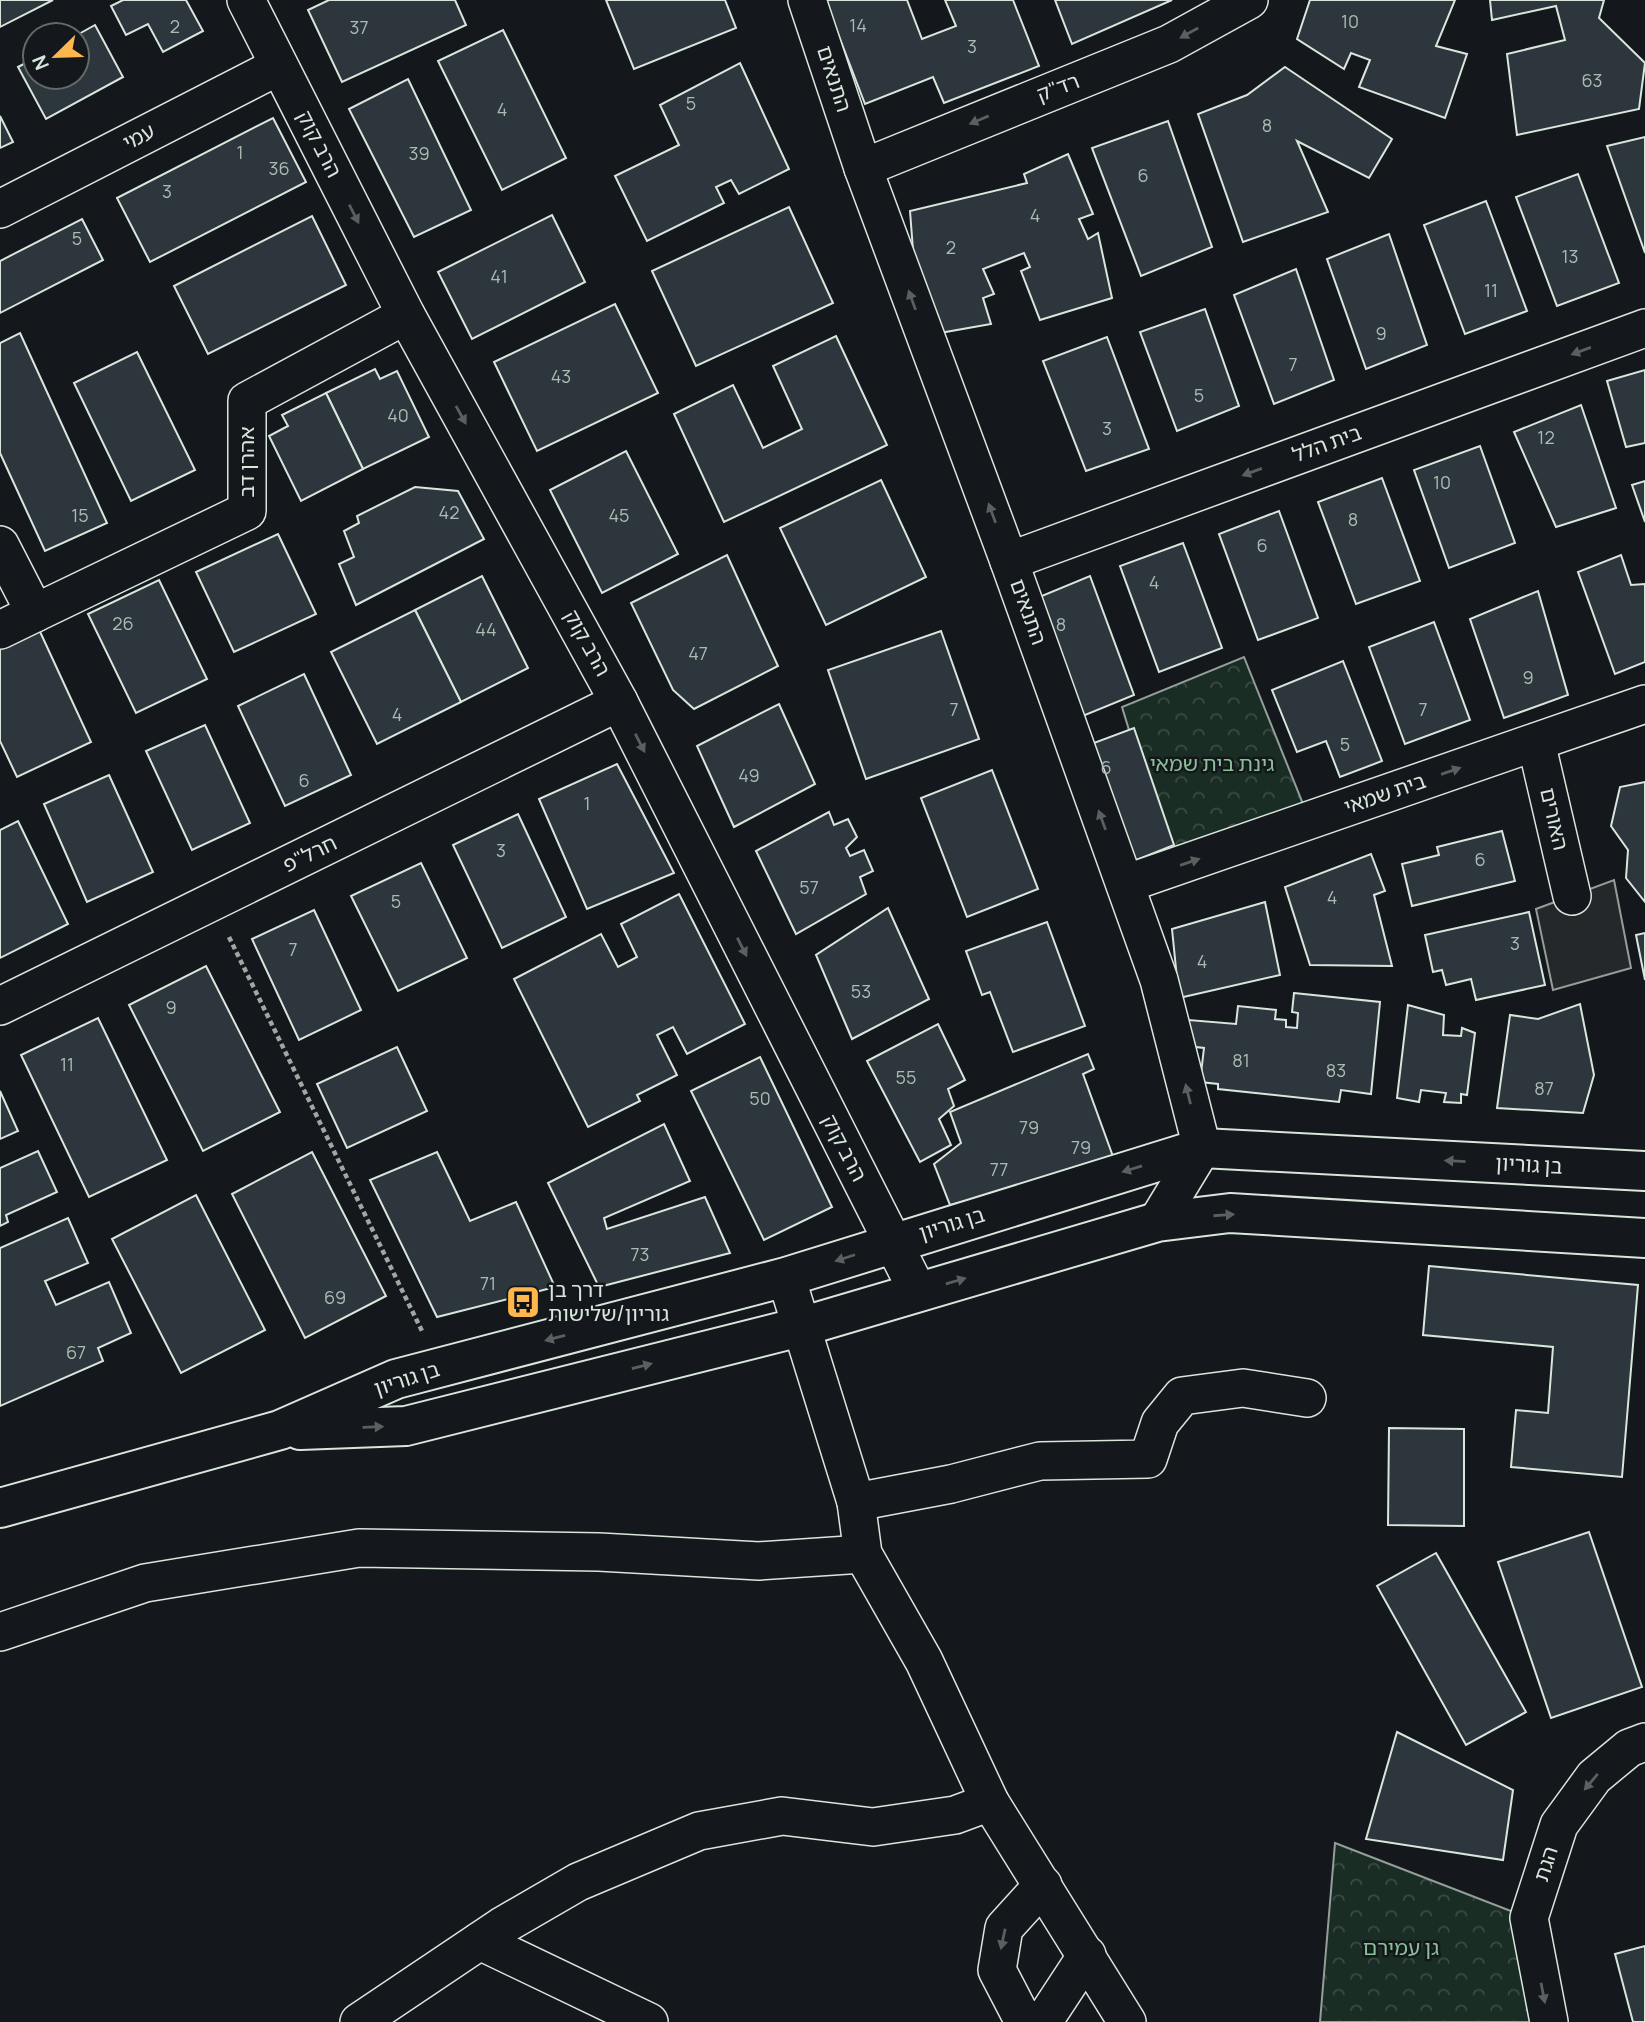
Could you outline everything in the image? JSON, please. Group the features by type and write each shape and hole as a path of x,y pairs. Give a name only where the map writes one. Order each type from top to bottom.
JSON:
{"main road":[{"name":"בן גוריון","path":"0,1507 280,1430 396,1379 786,1278 1202,1148 1645,1171"},
{"name":"בן גוריון","path":"280,1430 406,1426 804,1326 1157,1222 1230,1213 1645,1238"}],"street":[{"name":"הרב קוק","path":"246,0 406,315 619,702 918,1292"},
{"name":"התנאים","path":"807,0 863,168 1009,561 1159,980 1202,1148"},
{"name":"רד\"ק","path":"863,168 1169,44 1249,0"},
{"name":"עמי","path":"0,209 279,65"},
{"name":"אהרן דב","path":"0,630 247,511 247,401 406,315"},
{"name":"בית הלל","path":"1009,561 1645,328"},
{"path":"0,545 35,613"},
{"name":"חרל\"פ","path":"0,1006 619,702"},
{"name":"בית שמאי","path":"1125,884 1645,704"},
{"name":"האורים","path":"1536,742 1572,897"},
{"path":"1157,1222 1202,1148"},
{"path":"786,1278 804,1326 856,1502 863,1554 924,1661 990,1802 1127,2022"},
{"path":"856,1502 951,1484 1041,1461 1148,1458 1160,1423 1182,1396 1243,1388 1307,1398"},
{"path":"0,1632 145,1583 359,1548 572,1551 759,1561 863,1554"},
{"name":"הגת","path":"1549,2022 1529,1918 1559,1825 1594,1777 1629,1748 1645,1742"},
{"path":"359,2022 480,1941 579,1882 699,1831 782,1816 873,1826 955,1815 990,1802"},
{"path":"1043,1885 1004,1928 998,1970 1023,2020 1045,2019 1087,1955"},
{"path":"480,1941 649,2022"}],"path":[{"path":"211,902 412,1307 437,1368"}],"green space":[{"name":"גינת בית שמאי","path":"1244,657 1305,809 1169,861 1122,707"},
{"name":"גן עמירם","path":"1335,1843 1529,1918 1549,2022 1320,2022"}],"shaded area":[{"path":"1614,880 1631,968 1553,990 1536,909"}],"building":[{"path":"0,0 53,0 0,27"},
{"path":"123,0 186,0 203,31 163,52 148,24 126,35 111,6"},
{"path":"329,0 455,0 466,25 342,82 308,10"},
{"path":"606,0 725,0 736,28 634,69"},
{"path":"825,0 907,0 922,39 956,26 945,0 1013,0 1039,66 944,103 933,77 865,104"},
{"path":"1055,0 1172,0 1072,44"},
{"path":"1310,0 1455,0 1436,46 1467,54 1445,118 1359,87 1370,60 1351,53 1344,69 1297,39"},
{"path":"1490,0 1604,0 1599,18 1645,63 1639,109 1517,135 1507,54 1565,40 1556,6 1492,20"},
{"path":"95,25 123,77 46,119 31,91 91,91 91,27"},
{"path":"503,30 566,158 502,190 438,61"},
{"path":"740,63 789,169 739,194 731,180 716,187 724,203 647,241 615,176 679,145 660,105"},
{"path":"1285,67 1392,139 1369,178 1297,141 1328,212 1243,242 1198,114 1247,95"},
{"path":"408,79 471,210 414,237 349,109"},
{"path":"0,116 13,142 0,148"},
{"path":"273,118 306,182 150,262 117,198"},
{"path":"1168,121 1212,247 1141,276 1092,148"},
{"path":"1645,137 1645,253 1607,146"},
{"path":"1068,154 1093,214 1079,219 1088,239 1098,233 1112,298 1040,320 1021,271 1030,267 1024,253 983,269 994,294 983,298 991,324 934,334 916,289 910,211 1027,183 1024,174"},
{"path":"1578,174 1619,283 1557,306 1516,197"},
{"path":"1486,201 1527,311 1465,334 1424,225"},
{"path":"789,207 833,303 696,366 652,271"},
{"path":"552,215 585,282 472,339 438,272"},
{"path":"312,216 346,285 208,354 174,286"},
{"path":"82,219 103,260 0,313 0,261"},
{"path":"1389,234 1427,345 1366,369 1327,259"},
{"path":"1296,269 1334,380 1274,404 1234,295"},
{"path":"615,304 658,393 537,451 494,362"},
{"path":"1205,309 1239,406 1177,431 1140,332"},
{"path":"20,333 107,523 45,551 0,453 0,343"},
{"path":"836,336 887,445 724,522 674,414 733,385 763,448 802,429 773,366"},
{"path":"1107,337 1149,449 1086,471 1043,361"},
{"path":"137,352 195,470 131,501 74,383"},
{"path":"375,369 380,379 397,371 429,437 363,469 326,393"},
{"path":"1645,370 1645,443 1626,447 1607,381"},
{"path":"326,393 363,469 301,501 269,436 288,426 282,415"},
{"path":"1581,405 1616,508 1556,527 1514,432"},
{"path":"1480,446 1515,543 1449,568 1414,470"},
{"path":"626,451 678,554 602,593 550,490"},
{"path":"1382,478 1420,581 1356,604 1318,502"},
{"path":"881,480 926,577 826,625 780,528"},
{"path":"1645,481 1645,522 1632,485"},
{"path":"415,487 458,491 484,539 356,605 339,564 354,557 344,531 359,523 357,516"},
{"path":"1279,511 1318,618 1258,640 1219,534"},
{"path":"278,534 316,614 234,652 196,572"},
{"path":"1183,543 1222,648 1159,672 1120,566"},
{"path":"727,555 778,666 694,709 673,690 631,603"},
{"path":"1621,555 1631,585 1645,584 1645,662 1615,674 1578,572"},
{"path":"482,576 528,668 461,702 415,610"},
{"path":"1090,576 1134,695 1073,720 1032,600"},
{"path":"159,580 207,679 136,713 88,614"},
{"path":"1538,591 1568,695 1504,718 1470,619"},
{"path":"415,610 461,702 377,744 331,652"},
{"path":"1434,622 1470,720 1405,744 1369,647"},
{"path":"36,623 91,742 17,777 0,741 0,640"},
{"path":"941,631 979,739 866,779 828,670"},
{"path":"1343,661 1382,761 1340,777 1326,741 1297,752 1272,690"},
{"path":"304,674 351,775 285,806 238,706"},
{"path":"779,704 815,784 734,827 697,746"},
{"path":"205,725 250,823 192,850 146,751"},
{"path":"1134,728 1174,845 1124,865 1083,747"},
{"path":"617,764 674,873 587,909 539,799"},
{"path":"992,770 1038,889 967,917 921,798"},
{"path":"109,775 153,872 87,902 44,804"},
{"path":"1645,782 1645,902 1626,878 1628,850 1611,826 1620,787"},
{"path":"829,812 834,825 848,819 857,837 846,848 850,856 864,850 873,871 860,877 866,894 796,934 756,851"},
{"path":"518,814 566,917 502,948 453,845"},
{"path":"18,821 68,924 0,958 0,830"},
{"path":"1502,831 1515,881 1412,906 1402,864 1439,855 1437,847"},
{"path":"1371,854 1385,891 1374,895 1392,966 1310,965 1285,887"},
{"path":"421,863 467,958 398,991 351,896"},
{"path":"679,894 745,1024 687,1054 673,1027 657,1035 677,1075 637,1095 640,1101 588,1127 514,979 601,934 618,967 637,957 621,924"},
{"path":"1265,902 1280,975 1179,998 1172,929"},
{"path":"888,908 929,999 852,1039 816,955"},
{"path":"314,910 361,1010 299,1040 252,939"},
{"path":"1529,912 1545,985 1476,1000 1471,979 1446,985 1442,970 1433,972 1425,935"},
{"path":"1047,922 1085,1026 1013,1052 990,992 982,995 966,951"},
{"path":"1645,933 1645,980 1636,935"},
{"path":"206,966 280,1112 203,1151 129,1005"},
{"path":"1294,993 1380,1002 1371,1094 1341,1090 1339,1102 1218,1089 1218,1084 1200,1082 1204,1048 1187,1046 1189,1020 1236,1024 1238,1006 1276,1010 1275,1019 1286,1020 1286,1027 1297,1028 1298,1013 1292,1012"},
{"path":"1580,1004 1594,1075 1583,1113 1497,1108 1510,1015 1538,1019"},
{"path":"1408,1005 1444,1015 1443,1035 1461,1036 1462,1028 1475,1033 1467,1095 1461,1094 1461,1103 1444,1102 1446,1093 1421,1090 1419,1102 1397,1098"},
{"path":"98,1018 167,1160 89,1197 21,1055"},
{"path":"938,1024 965,1080 948,1089 954,1106 939,1119 951,1145 920,1162 867,1061"},
{"path":"397,1047 427,1111 347,1148 317,1084"},
{"path":"1088,1054 1094,1069 1083,1074 1115,1162 950,1205 934,1164 961,1143 950,1112"},
{"path":"760,1057 832,1207 764,1240 691,1091"},
{"path":"0,1091 18,1131 0,1139"},
{"path":"664,1124 690,1181 604,1218 607,1229 705,1197 730,1253 599,1287 548,1183"},
{"path":"38,1151 57,1192 6,1215 8,1222 0,1226 0,1168"},
{"path":"312,1152 386,1296 305,1338 232,1194"},
{"path":"437,1152 470,1221 516,1202 555,1287 437,1317 370,1180"},
{"path":"196,1195 265,1330 181,1373 112,1239"},
{"path":"68,1218 88,1263 45,1281 56,1305 109,1282 131,1333 98,1348 103,1361 0,1406 0,1248"},
{"path":"1429,1266 1638,1285 1622,1477 1511,1467 1516,1410 1548,1413 1553,1347 1423,1335"},
{"path":"1389,1428 1464,1429 1464,1526 1388,1525"},
{"path":"1589,1532 1642,1687 1551,1718 1498,1562"},
{"path":"1436,1553 1526,1712 1466,1745 1377,1586"},
{"path":"1397,1732 1513,1790 1503,1860 1366,1839"},
{"path":"1645,1946 1645,2022 1633,2022 1615,1954"}],"place":[{"name":"דרך בן גוריון/שלישות","path":"523,1302"}]}
